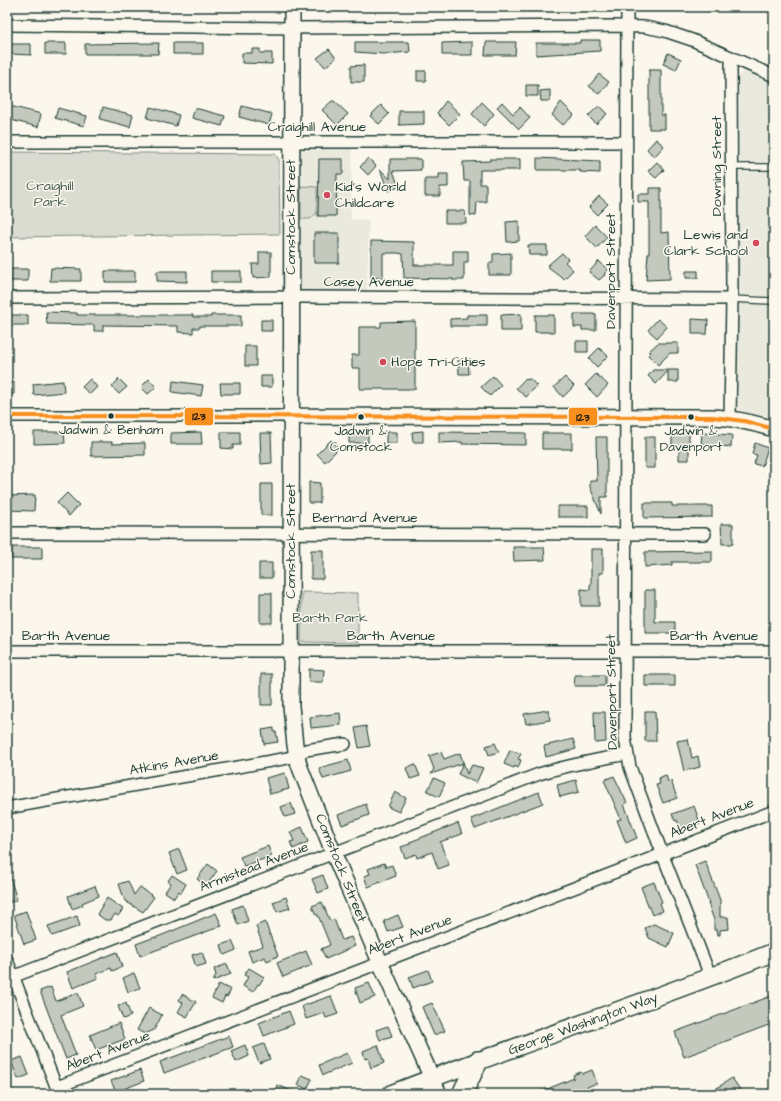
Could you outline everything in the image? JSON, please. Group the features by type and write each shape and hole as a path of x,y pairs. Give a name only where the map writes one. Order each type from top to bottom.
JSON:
{"highway":[{"path":"462,1094 478,1061"}],"main road":[{"name":"George Washington Way","path":"391,1094 478,1061 711,978 774,952"}],"street":[{"name":"Comstock Street","path":"292,7 291,706 297,754 299,765 333,852 439,1094"},
{"name":"Davenport Street","path":"626,7 625,738 630,767 711,978"},
{"path":"7,25 292,28 645,27 665,30 692,40 774,76"},
{"name":"Downing Street","path":"730,418 732,299 732,57"},
{"name":"Craighill Avenue","path":"7,142 626,142"},
{"name":"Casey Avenue","path":"7,298 291,297 732,299"},
{"path":"7,416 713,417 730,418 751,422 774,429"},
{"name":"Bernard Avenue","path":"7,533 626,534"},
{"path":"626,534 705,534"},
{"name":"Barth Avenue","path":"7,651 774,651"},
{"name":"Atkins Avenue","path":"7,808 288,758 306,750 345,744"},
{"name":"Armistead Avenue","path":"10,978 333,852 540,774 560,767 627,754"},
{"name":"Abert Avenue","path":"58,1090 380,962 774,811"},
{"path":"7,960 10,978 58,1090"}],"lane":[{"path":"732,167 774,168"},
{"path":"732,299 774,299"}],"shaded area":[{"name":"Lewis and Clark School","path":"745,70 750,70 774,81 774,421 742,411 739,409 738,404 739,76"},
{"path":"298,147 352,148 351,219 369,220 367,293 298,292"}],"green space":[{"name":"Craighill Park","path":"7,152 275,154 279,160 280,234 7,237"},
{"path":"301,186 317,187 317,213 310,219 301,219"},
{"name":"Barth Park","path":"302,592 358,593 358,643 301,642"}],"building":[{"path":"580,40 600,40 600,51 536,55 536,43 580,43"},
{"path":"355,42 409,42 410,52 384,54 355,52"},
{"path":"472,42 472,55 442,55 442,43"},
{"path":"486,42 516,42 515,55 485,55"},
{"path":"45,43 66,43 66,54 45,54"},
{"path":"159,43 158,54 85,54 85,44"},
{"path":"173,43 203,43 203,54 173,54"},
{"path":"10,44 31,44 31,55 10,54"},
{"path":"252,49 260,49 260,53 272,53 272,64 242,63 242,53 252,53"},
{"path":"329,49 336,58 325,67 317,58"},
{"path":"668,53 681,59 676,70 663,64"},
{"path":"364,65 364,82 351,82 351,66"},
{"path":"649,70 661,70 661,115 665,115 665,129 649,129"},
{"path":"417,71 426,71 426,81 417,81"},
{"path":"599,74 609,82 599,94 589,86"},
{"path":"526,85 538,85 538,96 526,96"},
{"path":"550,90 550,101 541,101 540,91"},
{"path":"334,101 348,114 337,125 322,110"},
{"path":"446,101 460,114 449,125 437,113"},
{"path":"482,102 494,114 484,126 472,114"},
{"path":"502,102 513,114 520,107 530,118 519,129 497,107"},
{"path":"561,102 574,115 563,125 552,115"},
{"path":"381,105 389,114 379,124 370,116"},
{"path":"10,106 41,114 38,127 7,119"},
{"path":"242,106 272,114 269,125 239,117"},
{"path":"599,106 607,114 596,124 588,116"},
{"path":"103,107 133,115 130,127 100,119"},
{"path":"150,107 179,115 176,126 147,118"},
{"path":"58,108 87,116 84,126 55,118"},
{"path":"195,108 225,116 222,126 192,118"},
{"path":"399,111 424,111 424,124 399,125"},
{"path":"656,139 664,146 654,157 647,149"},
{"path":"368,158 376,166 368,175 360,167"},
{"path":"537,158 600,161 600,173 580,172 580,170 537,170"},
{"name":"Kid's World Childcare","path":"319,159 343,159 343,174 337,174 336,216 318,216"},
{"path":"390,159 421,159 421,170 393,171 399,187 388,191 380,169 390,179"},
{"path":"490,159 520,159 520,170 480,170 480,184 486,184 486,202 477,202 476,216 470,215 470,181 464,181 463,162 490,161"},
{"path":"657,162 664,170 656,178 648,171"},
{"path":"439,174 448,174 448,187 440,187 440,196 425,196 425,179 439,179"},
{"path":"650,188 661,188 661,233 669,232 670,279 646,280 649,254 649,202 638,202 638,194 650,194"},
{"path":"599,196 608,204 597,215 589,207"},
{"path":"445,211 465,211 466,223 445,223"},
{"path":"519,221 519,241 507,242 506,222"},
{"path":"595,225 607,237 597,248 585,236"},
{"path":"314,233 339,233 339,263 314,263"},
{"path":"371,241 414,242 414,265 453,265 453,251 468,251 468,262 464,262 464,280 404,278 403,254 398,253 383,253 383,278 371,278"},
{"path":"528,245 547,245 547,255 529,255"},
{"path":"259,252 271,252 271,277 253,278 252,264 259,264"},
{"path":"511,253 511,275 489,275 489,263 493,263 493,254"},
{"path":"562,253 568,259 565,262 573,270 564,279 547,266"},
{"path":"599,261 608,270 599,280 589,272"},
{"path":"51,268 81,269 81,281 50,281"},
{"path":"7,269 28,269 28,281 7,281"},
{"path":"105,271 135,271 135,282 105,282"},
{"path":"157,271 187,271 187,282 157,281"},
{"path":"211,271 241,271 241,282 211,282"},
{"path":"686,271 698,271 698,278 686,278"},
{"path":"46,312 77,313 77,315 193,315 193,317 211,317 211,315 241,315 241,326 200,326 200,328 193,328 193,333 178,332 178,326 103,325 103,331 94,331 94,325 47,324"},
{"path":"521,314 521,331 501,331 501,315"},
{"path":"574,314 596,315 596,330 582,330 582,327 574,327"},
{"path":"7,315 28,315 28,325 7,325"},
{"path":"467,315 487,315 487,326 450,326 450,319 467,318"},
{"path":"535,315 554,315 554,332 535,332"},
{"path":"658,319 667,327 657,338 648,330"},
{"path":"692,319 708,320 707,334 692,334"},
{"path":"261,320 272,320 272,331 261,331"},
{"name":"Hope Tri-Cities","path":"415,321 415,389 360,389 360,368 352,368 352,355 359,355 359,327 381,327 381,322"},
{"path":"576,341 588,341 588,352 576,352"},
{"path":"658,343 678,343 678,353 670,353 658,365 648,355 651,352 649,351"},
{"path":"245,346 256,346 256,366 245,366"},
{"path":"599,348 608,356 597,367 589,358"},
{"path":"458,359 468,359 469,374 459,374"},
{"path":"653,370 678,370 678,382 668,382 668,371 656,384 648,376"},
{"path":"596,374 608,385 597,397 585,385"},
{"path":"261,376 272,376 272,387 261,387"},
{"path":"493,376 501,385 490,396 481,387"},
{"path":"565,377 574,386 563,397 554,387"},
{"path":"90,379 97,387 90,394 82,387"},
{"path":"119,379 127,387 119,394 112,387"},
{"path":"149,379 156,387 148,394 141,387"},
{"path":"530,379 537,386 526,397 516,388 524,380"},
{"path":"63,381 64,392 34,395 33,384"},
{"path":"173,381 203,385 201,396 172,392"},
{"path":"7,382 14,382 14,394 7,394"},
{"path":"220,383 240,383 240,394 221,394"},
{"path":"349,431 368,431 368,443 349,443"},
{"path":"423,431 423,442 413,442 412,432"},
{"path":"34,432 64,432 65,443 34,444"},
{"path":"201,432 202,444 171,444 171,433"},
{"path":"221,432 240,432 240,445 233,445 233,449 221,448"},
{"path":"386,432 397,432 397,443 386,443"},
{"path":"439,432 526,433 526,445 462,444 462,442 439,443"},
{"path":"672,432 689,432 689,460 679,460 679,449 674,449 674,444 672,444"},
{"path":"260,433 271,433 272,463 261,464"},
{"path":"542,433 572,433 572,449 542,449"},
{"path":"702,433 732,435 731,447 701,444"},
{"path":"596,437 607,437 607,497 601,497 601,514 590,487 590,481 597,481"},
{"path":"645,437 655,437 655,468 645,468"},
{"path":"331,440 339,448 325,462 317,454"},
{"path":"91,442 112,442 112,444 145,443 145,455 91,456"},
{"path":"755,443 768,448 762,466 754,464 757,455 752,454"},
{"path":"309,482 320,483 320,503 309,503"},
{"path":"261,484 272,484 272,515 261,515"},
{"path":"67,493 79,505 69,516 57,503"},
{"path":"35,495 34,511 7,510 7,496"},
{"path":"644,503 672,503 672,506 712,506 712,517 644,518"},
{"path":"558,506 588,506 588,517 558,517"},
{"path":"721,524 733,524 733,544 722,544"},
{"path":"12,547 42,547 42,559 11,559"},
{"path":"513,547 544,547 545,560 514,561"},
{"path":"591,549 603,549 603,573 599,573 599,606 581,606 581,589 590,590 591,585"},
{"path":"311,550 323,550 323,579 311,579"},
{"path":"712,551 712,562 672,562 672,565 645,567 645,552"},
{"path":"259,563 272,563 272,578 259,578"},
{"path":"645,590 655,590 655,622 675,622 675,633 645,633"},
{"path":"260,593 272,593 272,623 260,623"},
{"path":"309,669 324,670 323,682 309,682"},
{"path":"261,674 272,674 272,705 261,705"},
{"path":"575,675 605,675 605,686 574,686"},
{"path":"645,675 675,675 675,686 645,686"},
{"path":"548,710 550,720 526,724 524,714"},
{"path":"645,711 655,711 656,741 645,741"},
{"path":"594,712 605,712 606,742 595,743"},
{"path":"340,713 341,725 311,728 310,717"},
{"path":"366,726 370,746 359,748 355,728"},
{"path":"274,728 278,742 264,744 262,730"},
{"path":"573,739 576,749 546,757 544,746"},
{"path":"688,739 692,758 698,756 700,767 684,771 677,741"},
{"path":"495,743 499,752 489,755 486,746"},
{"path":"510,750 521,754 518,759 521,760 518,768 504,764"},
{"path":"441,752 444,759 460,753 467,774 472,765 483,768 476,783 458,774 463,763 431,774 434,769 429,756"},
{"path":"348,760 351,771 323,779 319,768"},
{"path":"415,764 420,776 410,779 406,768"},
{"path":"285,773 289,789 270,794 266,778"},
{"path":"666,775 668,782 671,781 677,798 663,803 656,785 660,784 658,778"},
{"path":"614,776 627,803 624,804 637,838 626,843 617,820 621,819 604,780"},
{"path":"434,778 445,783 439,797 427,791"},
{"path":"576,780 579,792 560,797 557,785"},
{"path":"395,792 406,798 399,812 388,807"},
{"path":"539,792 543,803 475,829 471,819"},
{"path":"291,803 295,814 285,817 281,807"},
{"path":"366,804 369,815 342,825 338,815"},
{"path":"694,806 700,823 681,831 677,820 675,821 672,814"},
{"path":"458,823 462,834 440,842 449,865 438,869 432,852 417,858 416,854 405,858 401,847"},
{"path":"302,827 308,842 293,849 290,842 294,841 290,832"},
{"path":"268,846 272,856 244,866 240,857"},
{"path":"179,849 187,870 177,874 169,853"},
{"path":"705,861 720,900 720,917 728,917 729,929 720,930 720,935 718,935 717,930 714,930 714,920 695,865"},
{"path":"384,863 386,867 392,865 396,876 368,887 364,876 370,874 368,869"},
{"path":"208,864 217,871 206,886 197,879"},
{"path":"7,874 9,874 17,900 7,903"},
{"path":"172,875 186,884 181,893 179,891 174,898 165,892 171,883 168,881"},
{"path":"323,875 328,889 318,893 312,879"},
{"path":"128,881 134,895 140,887 154,897 143,912 125,901 119,884"},
{"path":"654,882 662,902 660,903 663,911 652,915 641,887"},
{"path":"95,886 99,896 72,909 68,896"},
{"path":"286,897 290,908 277,912 273,902"},
{"path":"107,898 123,909 118,916 115,914 111,920 105,920 97,914"},
{"path":"322,902 330,921 334,919 342,940 351,937 355,946 326,959 321,949 330,945 318,915 316,915 312,906"},
{"path":"243,905 248,921 238,925 232,909"},
{"path":"26,911 36,940 24,944 14,915"},
{"path":"216,913 222,926 140,956 136,944 155,938"},
{"path":"398,915 403,927 388,932 384,921"},
{"path":"77,916 80,926 52,936 48,926"},
{"path":"265,922 278,956 267,961 265,957 252,962 248,951 263,946 256,926"},
{"path":"654,924 674,933 668,947 649,938 645,928"},
{"path":"232,941 236,950 224,955 221,945"},
{"path":"306,951 312,965 283,977 277,963"},
{"path":"117,952 122,967 112,971 111,968 96,974 98,978 73,988 67,972"},
{"path":"202,952 206,964 196,967 192,955"},
{"path":"227,964 231,974 213,981 216,975 214,969"},
{"path":"249,968 264,977 253,992 243,986 248,977 244,975"},
{"path":"428,970 432,981 413,988 409,977"},
{"path":"134,973 140,988 128,992 123,978"},
{"path":"369,983 375,997 360,1003 355,988"},
{"path":"219,984 231,990 227,997 225,996 222,1003 212,998"},
{"path":"51,987 56,1001 78,993 83,1006 61,1015 76,1055 66,1059 40,991"},
{"path":"182,994 196,1002 187,1017 178,1012 183,1003 179,1000"},
{"path":"774,995 774,1023 684,1057 675,1032"},
{"path":"331,996 338,1014 326,1018 324,1013 306,1019 302,1006"},
{"path":"126,1003 131,1016 123,1019 118,1006"},
{"path":"432,1003 445,1031 434,1035 422,1007"},
{"path":"149,1008 162,1015 154,1030 145,1034 137,1030"},
{"path":"289,1011 294,1024 264,1036 259,1023"},
{"path":"119,1023 125,1039 96,1050 90,1035"},
{"path":"388,1026 392,1036 380,1040 376,1030"},
{"path":"229,1036 233,1047 164,1073 160,1062"},
{"path":"264,1044 270,1059 259,1063 253,1048"},
{"path":"245,1045 249,1056 236,1062 231,1051"},
{"path":"378,1045 384,1063 371,1068 368,1058 365,1059 363,1051"},
{"path":"347,1053 352,1063 323,1075 319,1065"},
{"path":"22,1057 29,1075 18,1079 11,1061"},
{"path":"140,1070 144,1081 116,1092 111,1081"},
{"path":"592,1070 597,1083 587,1087 590,1094 535,1094 574,1078 573,1075 581,1072 582,1074"},
{"path":"302,1075 312,1079 307,1089 298,1085"},
{"path":"732,1078 743,1094 708,1094"},
{"path":"278,1085 298,1094 274,1094"}],"transit line":[{"name":"123","path":"7,416 713,417 744,421 774,429"}],"place":[{"name":"Kid's World Childcare","path":"327,195"},
{"name":"Lewis and Clark School","path":"756,243"},
{"name":"Hope Tri-Cities","path":"383,362"},
{"name":"Jadwin & Benham","path":"111,416"},
{"name":"Jadwin & Comstock","path":"361,417"},
{"name":"Jadwin & Davenport","path":"691,417"}]}
